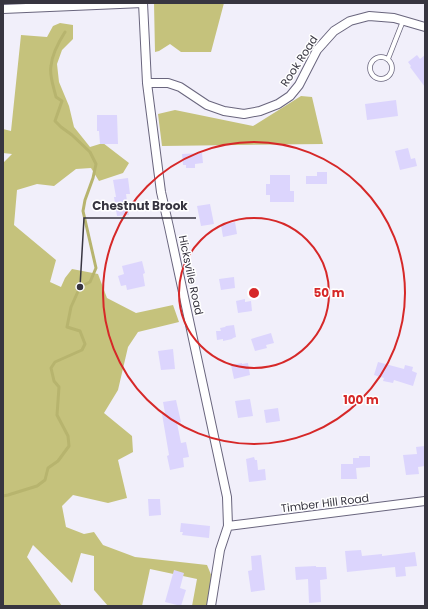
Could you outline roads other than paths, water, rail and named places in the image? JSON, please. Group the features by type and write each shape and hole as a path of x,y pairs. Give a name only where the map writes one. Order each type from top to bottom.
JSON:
{"street":[{"path":"3,8 143,3"},
{"name":"Hicksville Road","path":"143,3 147,83 161,192 227,497 228,526"},
{"name":"Rook Road","path":"147,83 168,83 180,87 207,105 224,111 244,114 260,111 278,104 290,96 299,84 318,50 334,31 350,21 369,16 394,18 425,27"},
{"name":"Timber Hill Road","path":"228,526 425,501"},
{"path":"211,606 220,550 228,526"}],"lane":[{"path":"388,59 403,21"},
{"path":"382,56 388,59 392,66 389,76 382,79 372,74 370,64 375,58 382,56"}],"waterway":[{"path":"3,496 37,486 45,480 48,468 58,461 69,446 68,436 57,415 59,387 54,381 51,368 55,362 82,350 85,344 80,331 67,327 71,307 80,287 90,282 96,268 83,211 96,164 90,152 55,121 62,101 56,97 51,77 51,70 54,53 65,32"}],"place":[{"name":"Chestnut Brook","path":"80,287"}]}
